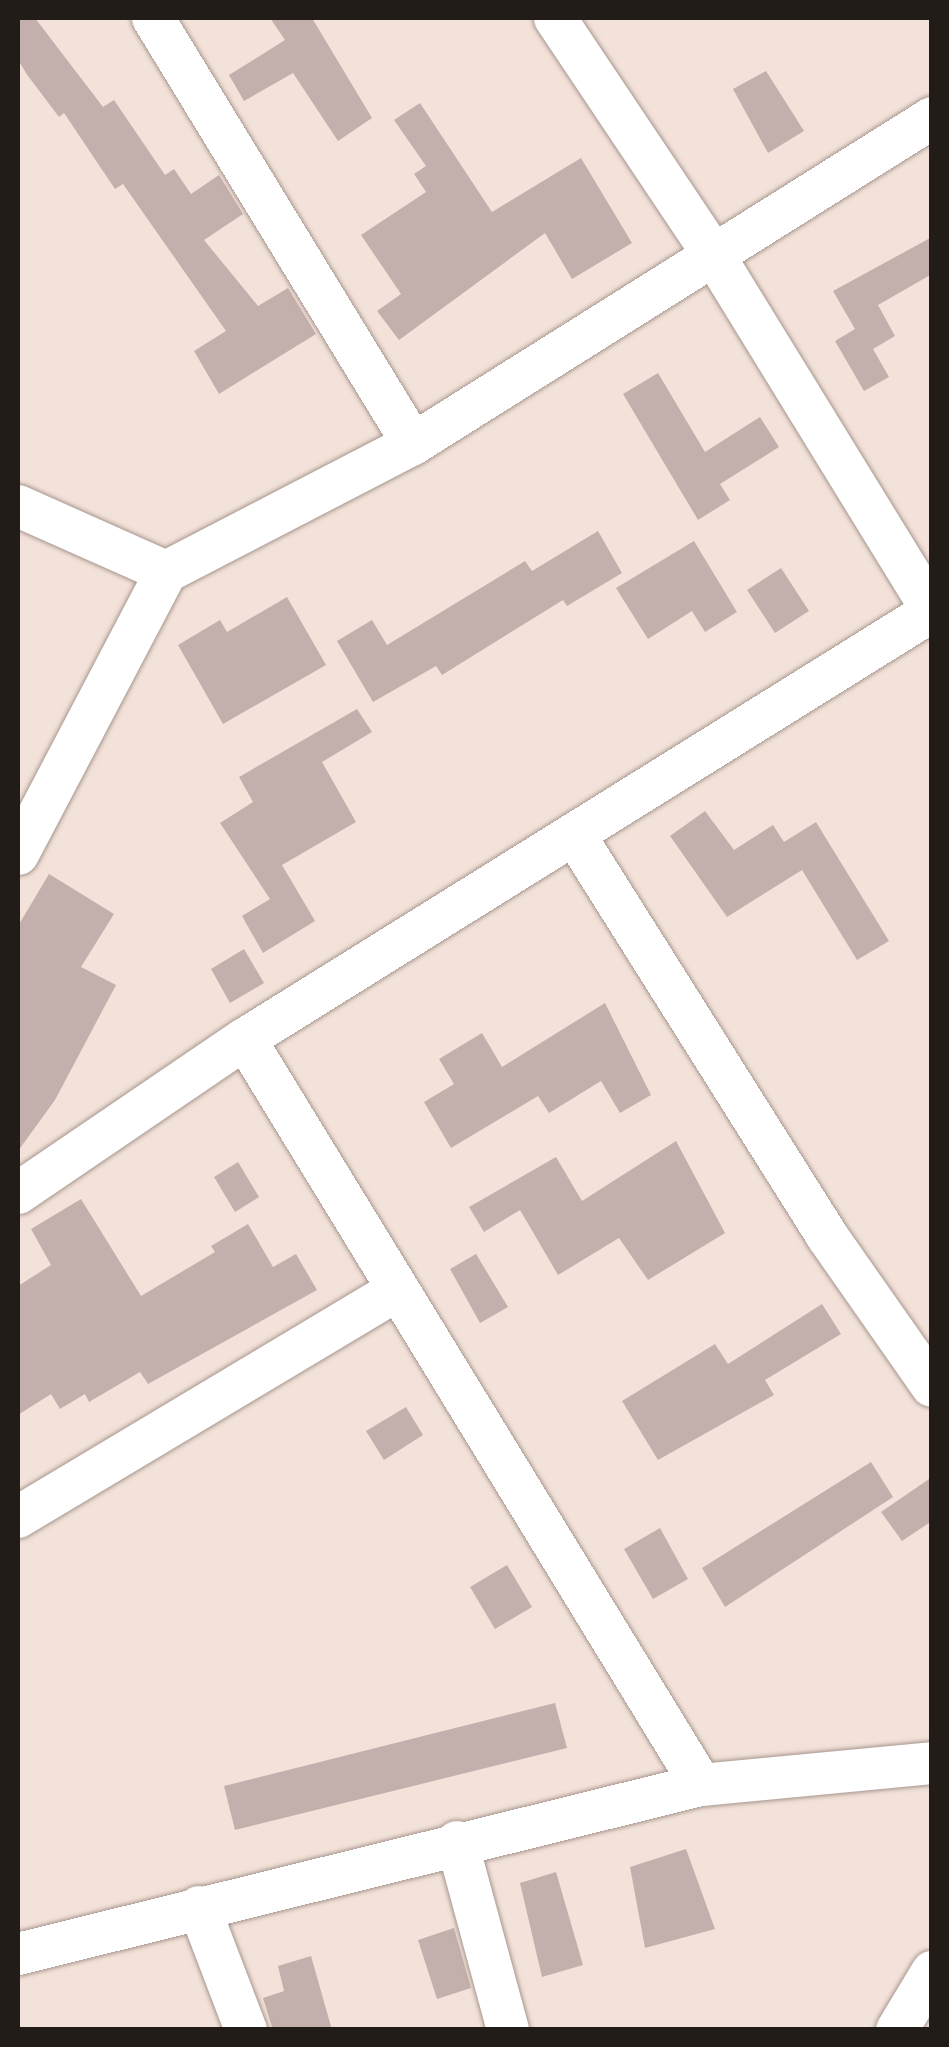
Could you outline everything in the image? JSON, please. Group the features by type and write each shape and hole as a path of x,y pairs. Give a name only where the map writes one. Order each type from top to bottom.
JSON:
{"street":[{"path":"153,18 413,444"},
{"path":"18,1193 246,1039 932,611 714,254 555,18"},
{"path":"18,854 166,572 413,444 932,118"},
{"path":"18,506 166,572"},
{"path":"574,834 826,1236 932,1386"},
{"path":"246,1039 701,1785"},
{"path":"18,1517 397,1290"},
{"path":"18,1954 457,1842 701,1785 932,1762"},
{"path":"457,1842 508,2030"},
{"path":"199,1907 246,2030"},
{"path":"897,2030 932,1972"}],"building":[{"path":"18,18 35,18 103,107 114,100 165,175 174,169 191,194 219,175 243,214 204,240 258,306 288,288 316,334 219,394 194,351 226,331 123,184 115,189 64,113 59,117 28,76 18,60"},
{"path":"270,18 312,18 372,118 338,141 293,73 244,101 229,75 285,40"},
{"path":"766,71 804,131 768,153 733,89"},
{"path":"420,103 492,212 581,158 632,243 572,279 545,233 399,340 377,311 401,294 361,235 426,192 414,174 426,166 394,120"},
{"path":"932,237 932,274 878,305 895,336 873,349 889,377 864,391 835,341 855,329 833,291"},
{"path":"658,373 705,452 760,417 779,447 720,484 730,500 698,520 623,394"},
{"path":"598,531 622,573 567,606 563,600 442,675 436,666 373,702 337,641 372,620 387,645 525,561 532,571"},
{"path":"694,541 737,612 705,632 692,611 648,639 616,588"},
{"path":"781,568 809,611 775,633 747,590"},
{"path":"287,597 326,665 223,724 178,645 220,620 227,632"},
{"path":"357,709 372,732 322,762 356,822 282,865 315,921 263,953 242,916 270,899 220,823 253,802 239,777"},
{"path":"705,811 734,850 773,825 784,842 816,822 889,941 857,960 802,870 727,917 670,836"},
{"path":"49,874 114,914 81,967 116,985 55,1100 18,1151 18,926"},
{"path":"244,949 264,983 230,1003 211,969"},
{"path":"605,1003 651,1095 620,1113 601,1081 549,1113 538,1096 451,1148 424,1102 454,1084 439,1059 482,1033 502,1067"},
{"path":"676,1141 725,1233 648,1280 619,1238 558,1275 520,1210 484,1232 469,1207 556,1157 582,1201"},
{"path":"238,1162 259,1197 235,1212 214,1177"},
{"path":"81,1199 141,1296 215,1252 211,1246 248,1224 273,1267 296,1254 317,1290 148,1384 140,1372 89,1402 85,1394 60,1409 51,1394 18,1415 18,1286 51,1265 31,1229"},
{"path":"476,1254 508,1307 480,1323 450,1269"},
{"path":"822,1304 841,1334 765,1380 774,1395 658,1460 622,1401 715,1344 728,1364"},
{"path":"406,1407 423,1435 384,1460 366,1431"},
{"path":"871,1462 893,1497 725,1607 702,1568"},
{"path":"932,1477 932,1521 902,1541 881,1512"},
{"path":"660,1528 688,1579 653,1599 624,1549"},
{"path":"507,1565 532,1607 495,1629 470,1587"},
{"path":"555,1703 567,1748 235,1830 224,1786"},
{"path":"686,1849 715,1929 645,1948 630,1867"},
{"path":"556,1872 583,1965 542,1977 520,1883"},
{"path":"454,1928 471,1988 437,1999 418,1940"},
{"path":"311,1956 332,2030 273,2030 263,1998 284,1991 278,1966"}]}
